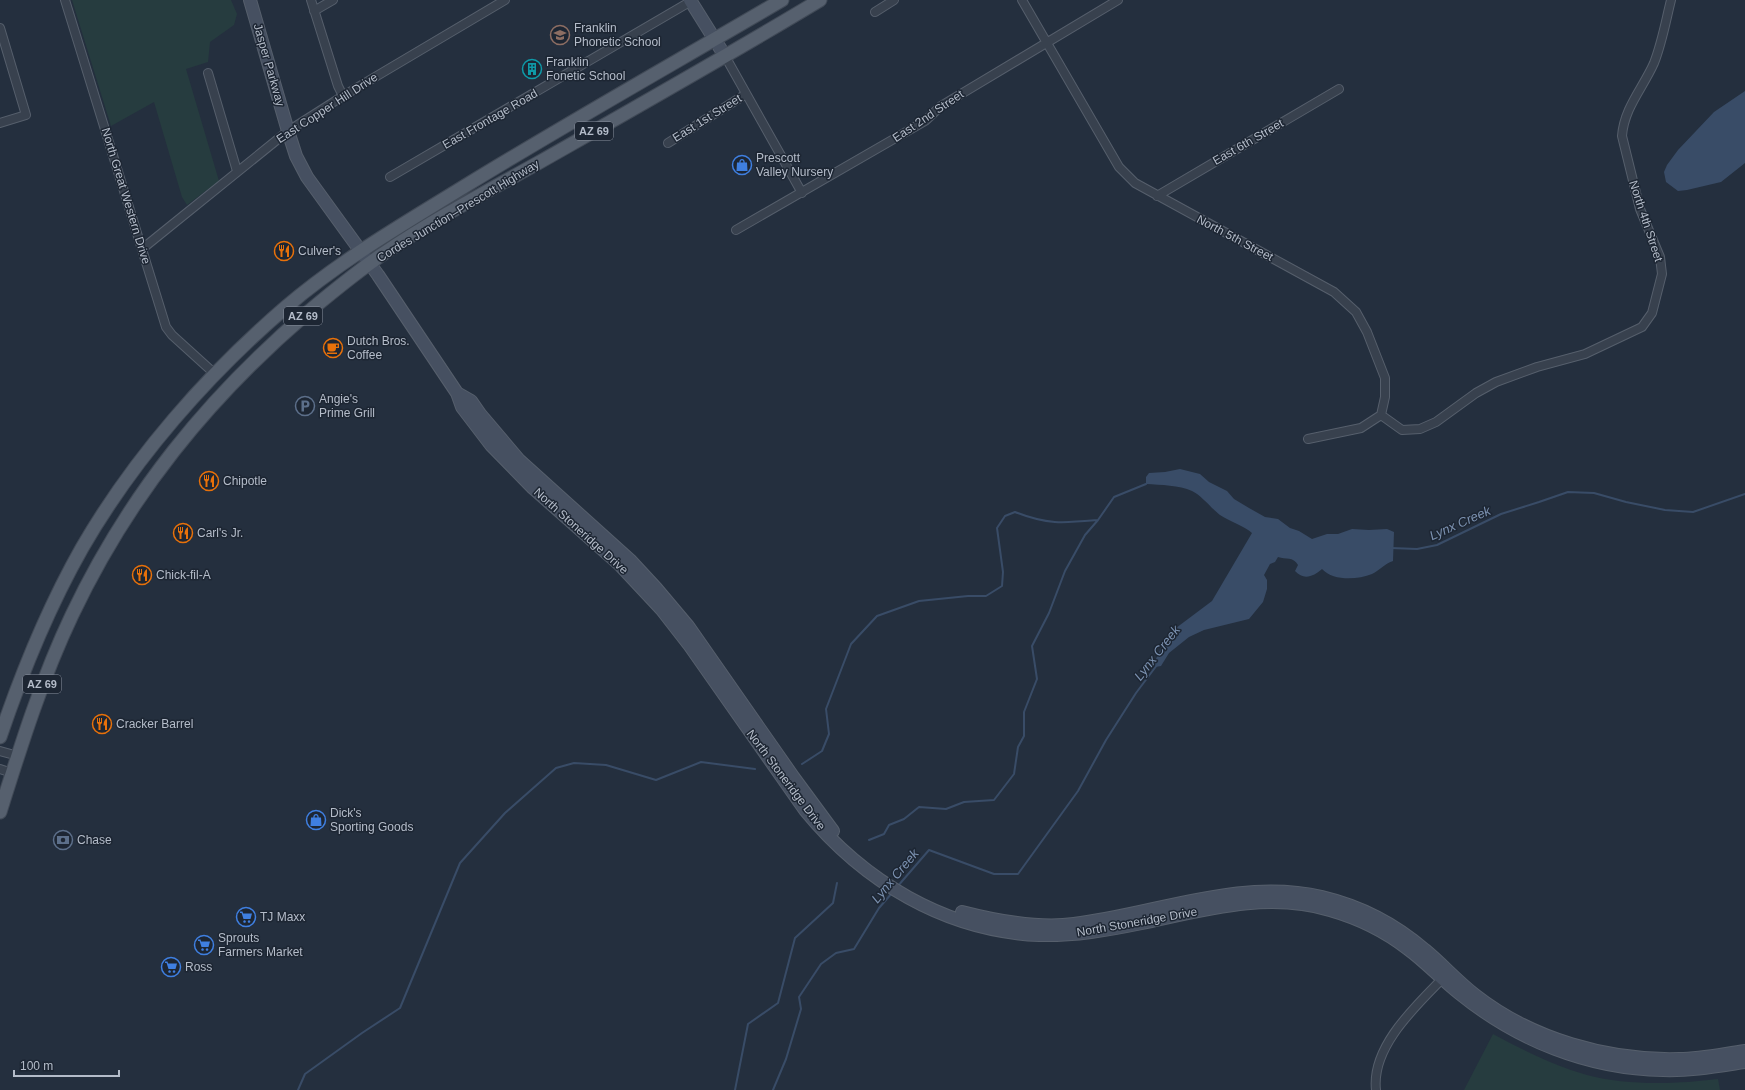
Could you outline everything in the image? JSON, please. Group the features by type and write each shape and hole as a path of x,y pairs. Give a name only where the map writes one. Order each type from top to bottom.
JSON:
{"main road":[{"name":"Cordes Junction–Prescott Highway","path":"0,737 12,702 41,630 82,548 113,500 164,432 215,374 251,339 288,306 360,251 546,137 782,0"},
{"name":"Cordes Junction–Prescott Highway","path":"0,812 6,771 18,756 36,700 72,615 115,537 166,458 200,417 240,374 285,332 369,264 439,219 820,0"}],"street":[{"name":"North Great Western Drive","path":"65,0 166,327 172,336 215,374"},
{"name":"Jasper Parkway","path":"250,0 288,131"},
{"path":"311,0 338,86 343,96"},
{"path":"314,11 333,0"},
{"name":"East Copper Hill Drive","path":"142,249 288,131 343,96 505,0"},
{"path":"691,0 715,39 802,193"},
{"name":"East Frontage Road","path":"390,177 691,0"},
{"path":"875,12 894,0"},
{"name":"North 5th Street","path":"1022,0 1119,167 1135,183 1156,196 1334,292 1356,312 1367,332 1385,378 1385,397 1381,415"},
{"name":"East 2nd Street","path":"736,230 925,121 941,106 1118,0"},
{"name":"North 4th Street","path":"1381,415 1402,430 1420,429 1436,422 1476,393 1496,382 1537,367 1585,354 1642,326 1652,313 1662,274 1660,256 1640,209 1622,136 1623,124 1629,109 1654,62 1671,0"},
{"path":"0,28 26,116 0,123"},
{"path":"208,73 237,171"},
{"name":"East 6th Street","path":"1156,196 1339,89"},
{"name":"East 1st Street","path":"668,142 746,94"},
{"name":"North Stoneridge Drive","path":"288,131 296,156 307,176 458,393 462,407 491,445 533,488 619,564 662,610 690,646 805,810 820,828 846,854 870,870 900,894 917,898 953,917 972,923 991,928 1039,935 1094,933 1241,903 1281,902 1311,905 1362,921 1384,932 1445,976 1493,1018 1515,1031 1552,1048 1592,1061 1614,1066 1662,1070 1690,1069 1745,1062"},
{"path":"1308,439 1361,428 1381,415"},
{"path":"0,751 18,756"},
{"name":"North Stoneridge Drive","path":"1445,976 1474,994 1494,1009 1546,1035 1597,1052 1627,1057 1678,1059 1717,1056 1745,1051"},
{"path":"1376,1090 1379,1066 1387,1043 1402,1022 1445,976"}],"green space":[{"path":"72,0 231,0 237,14 234,25 210,42 208,62 186,69 219,181 187,205 182,197 154,102 111,126"},
{"path":"1493,1034 1527,1052 1551,1062 1602,1079 1670,1083 1718,1079 1720,1090 1464,1090"}],"water":[{"path":"1745,91 1745,163 1721,182 1678,191 1666,182 1664,172 1667,165 1678,150 1714,112"},
{"path":"1180,469 1200,474 1209,482 1227,491 1234,499 1249,508 1265,517 1278,519 1290,528 1299,531 1312,539 1327,534 1338,534 1352,529 1387,529 1394,532 1393,561 1366,576 1346,578 1332,576 1322,569 1316,574 1305,577 1295,571 1298,565 1294,560 1278,557 1275,562 1270,564 1264,575 1267,580 1267,589 1263,602 1249,619 1204,630 1189,637 1169,653 1161,666 1155,667 1156,659 1161,648 1172,631 1212,601 1252,533 1246,528 1220,515 1192,491 1176,486 1146,484 1146,477 1149,473"}],"waterway":[{"path":"802,764 822,751 829,734 826,709 851,644 877,616 919,601 968,596 986,596 1002,586 1003,572 997,528 1005,516 1015,512 1037,519 1056,522 1098,520 1114,497 1146,484"},
{"name":"Lynx Creek","path":"1391,548 1417,549 1437,545 1501,514 1568,492 1594,493 1626,502 1665,510 1693,512 1745,494"},
{"path":"869,840 884,834 889,825 904,819 919,807 946,809 964,802 994,800 1014,774 1018,747 1024,736 1024,712 1037,679 1032,646 1049,613 1065,571 1085,535 1098,520"},
{"name":"Lynx Creek","path":"897,887 929,850 994,874 1018,874 1078,791 1106,740 1136,693 1157,665"},
{"path":"298,1090 305,1074 400,1008 460,863 505,813 556,768 574,763 606,765 656,780 701,762 755,769"},
{"path":"735,1090 748,1024 778,1003 795,938 833,903 837,883"},
{"name":"Lynx Creek","path":"773,1090 786,1059 801,1009 799,997 821,964 836,953 854,949 879,908 892,893"}],"place":[{"name":"Franklin Phonetic School","path":"560,35"},
{"name":"Franklin Fonetic School","path":"532,69"},
{"name":"Prescott Valley Nursery","path":"742,165"},
{"name":"Culver's","path":"284,251"},
{"name":"Dutch Bros. Coffee","path":"333,348"},
{"name":"Angie's Prime Grill","path":"305,406"},
{"name":"Chipotle","path":"209,481"},
{"name":"Carl's Jr.","path":"183,533"},
{"name":"Chick-fil-A","path":"142,575"},
{"name":"Cracker Barrel","path":"102,724"},
{"name":"Dick's Sporting Goods","path":"316,820"},
{"name":"Chase","path":"63,840"},
{"name":"TJ Maxx","path":"246,917"},
{"name":"Sprouts Farmers Market","path":"204,945"},
{"name":"Ross","path":"171,967"}]}
